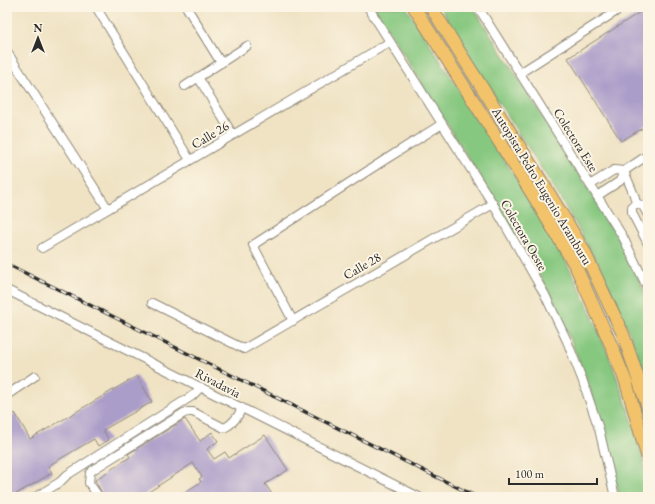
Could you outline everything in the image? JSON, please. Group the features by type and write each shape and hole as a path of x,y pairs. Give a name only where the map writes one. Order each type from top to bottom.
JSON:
{"highway":[{"name":"Autopista Pedro Eugenio Aramburu","path":"414,7 543,210 576,267 597,312 623,375 648,459"},
{"name":"Autopista Pedro Eugenio Aramburu","path":"431,7 583,249 623,334 648,408"}],"street":[{"path":"96,7 190,160"},
{"name":"Colectora Oeste","path":"368,7 492,204 545,295 567,341 582,379 599,429 615,497"},
{"name":"Colectora Este","path":"478,7 623,237 648,290"},
{"path":"520,73 623,7"},
{"path":"187,8 221,63"},
{"name":"Calle 26","path":"42,248 390,42"},
{"path":"185,86 247,46"},
{"path":"7,52 108,209"},
{"path":"198,77 233,135"},
{"path":"293,321 253,245 383,160 442,124"},
{"path":"597,196 620,181 624,171 648,155"},
{"path":"590,185 614,170 624,171"},
{"path":"624,171 636,203"},
{"path":"636,203 643,206 648,215"},
{"path":"636,203 632,207 632,214 648,244"},
{"name":"Calle 28","path":"152,302 244,349 492,204"},
{"name":"Rivadavia","path":"7,290 419,497"},
{"path":"7,394 35,376"},
{"path":"36,497 60,482 67,475 192,396 201,388"},
{"path":"99,497 89,483 90,473 177,417 188,412 193,412 224,428 235,421 242,408"}],"green space":[{"path":"374,7 406,7 533,205 562,254 587,304 610,359 631,417 648,480 648,497 620,497 607,443 586,378 556,304 519,239"},
{"path":"440,7 473,7 619,237 648,300 648,382 620,310 575,222 488,86"}],"building":[{"path":"648,7 648,125 621,141 568,58"},
{"path":"137,376 152,402 103,430 109,440 98,446 94,439 48,466 52,473 16,494 17,497 7,497 7,418 15,413 30,439"},
{"path":"185,419 200,441 212,432 218,441 207,449 214,459 225,452 229,458 265,435 288,470 265,484 274,497 177,497 201,482 199,479 202,477 193,463 141,497 104,497 95,480 130,457 128,454"}],"railway":[{"path":"7,264 477,497"}]}
